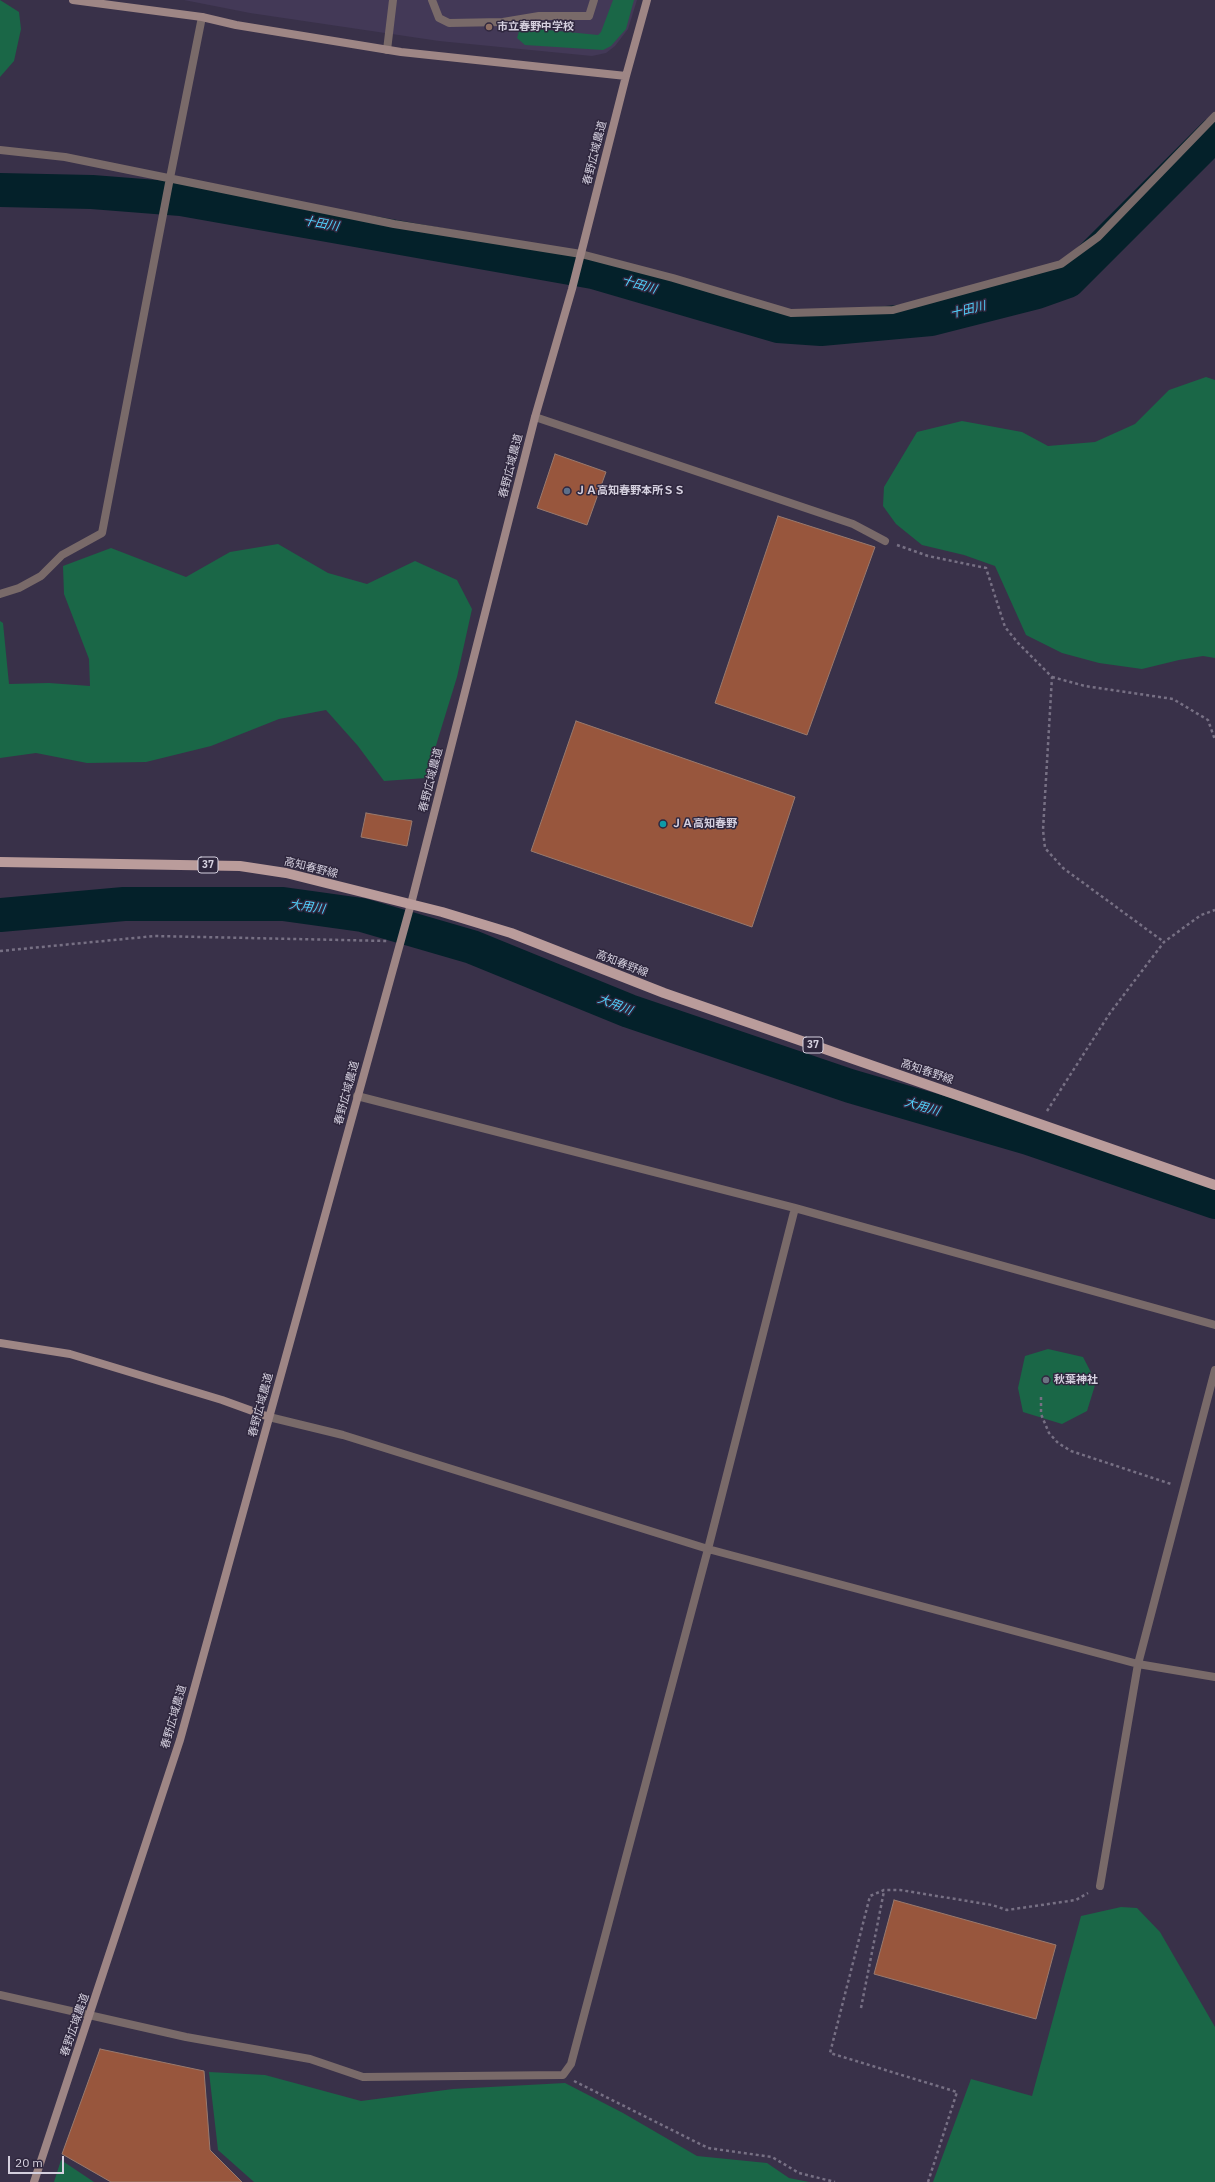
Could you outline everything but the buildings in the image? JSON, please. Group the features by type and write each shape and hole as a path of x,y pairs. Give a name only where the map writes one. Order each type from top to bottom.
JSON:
{"main road":[{"name":"高知春野線","path":"0,862 240,866 286,873 411,904 511,933 664,993 1215,1185"}],"street":[{"path":"73,0 202,17 236,26 387,50 626,76"},
{"path":"387,50 393,0"},
{"path":"432,0 439,18 449,23 503,22 539,16 589,16 594,0"},
{"name":"春野広域農道","path":"34,2182 180,1740 411,904 535,417 572,289 626,76 647,0"},
{"path":"0,594 19,588 41,576 62,555 102,533 202,17"},
{"path":"0,150 65,157 394,224 580,257 673,278 790,313 893,310 1061,264 1098,237 1215,116"},
{"path":"535,417 853,524 885,541"},
{"path":"357,1096 795,1208 1215,1325"},
{"path":"0,1995 186,2037 310,2059 362,2077 563,2075 571,2064 708,1549 795,1208"},
{"path":"0,1343 70,1354 222,1400 270,1417 343,1435 708,1549 1138,1664 1215,1677"},
{"path":"1100,1886 1138,1664 1215,1370"}],"path":[{"path":"885,541 928,556 986,568 1005,627 1018,643 1052,677 1085,686 1173,699 1208,720 1215,740"},
{"path":"1052,677 1043,830 1046,848 1063,868 1164,942"},
{"path":"1039,1123 1110,1013 1164,942 1201,915 1215,910"},
{"path":"0,951 155,936 400,942"},
{"path":"1041,1397 1041,1414 1049,1432 1058,1443 1070,1450 1185,1488"},
{"path":"928,2182 957,2092 830,2053 870,1896 884,1890 908,1891 992,1905 1007,1910 1076,1900 1100,1886"},
{"path":"861,2008 884,1890"},
{"path":"563,2075 708,2148 772,2157 800,2173 835,2182"}],"shaded area":[{"name":"市立春野中学校","path":"184,0 637,0 628,29 615,46 606,53 592,56 439,41 250,13"}],"green space":[{"path":"0,0 19,12 21,29 14,61 0,77"},
{"path":"613,0 634,0 626,29 611,46 603,50 525,45 517,38 520,28 537,24 538,29 598,35 601,32"},
{"path":"1206,377 1215,380 1215,658 1203,656 1142,669 1099,663 1062,653 1026,635 995,566 964,555 922,545 896,524 883,506 884,487 917,432 962,421 1022,432 1048,446 1095,442 1135,424 1169,390"},
{"path":"278,544 328,573 367,584 415,561 457,580 472,609 457,677 426,778 384,781 358,746 326,710 279,719 211,746 146,762 87,763 36,753 0,758 0,621 3,623 9,684 49,683 90,686 89,659 64,594 63,566 111,548 186,577 230,552"},
{"path":"1048,1349 1083,1357 1096,1382 1087,1411 1062,1424 1023,1412 1018,1388 1025,1356"},
{"path":"1121,1907 1137,1908 1160,1932 1215,2027 1215,2182 933,2182 971,2079 1032,2096 1081,1916"},
{"path":"209,2072 265,2075 361,2101 453,2089 565,2083 623,2113 697,2156 767,2163 789,2178 809,2182 254,2182 218,2150"},
{"path":"61,2160 94,2182 54,2182"}],"waterway":[{"name":"十田川","path":"0,190 92,192 181,199 593,272 778,326 821,329 931,319 1037,292 1068,281 1215,134"},
{"name":"大用川","path":"0,915 124,904 283,904 362,915 472,947 629,1011 850,1086 1028,1138 1215,1202"}],"place":[{"name":"市立春野中学校","path":"489,27"},
{"name":"ＪＡ高知春野本所ＳＳ","path":"567,491"},
{"name":"ＪＡ高知春野","path":"663,824"},
{"name":"秋葉神社","path":"1046,1380"}]}
